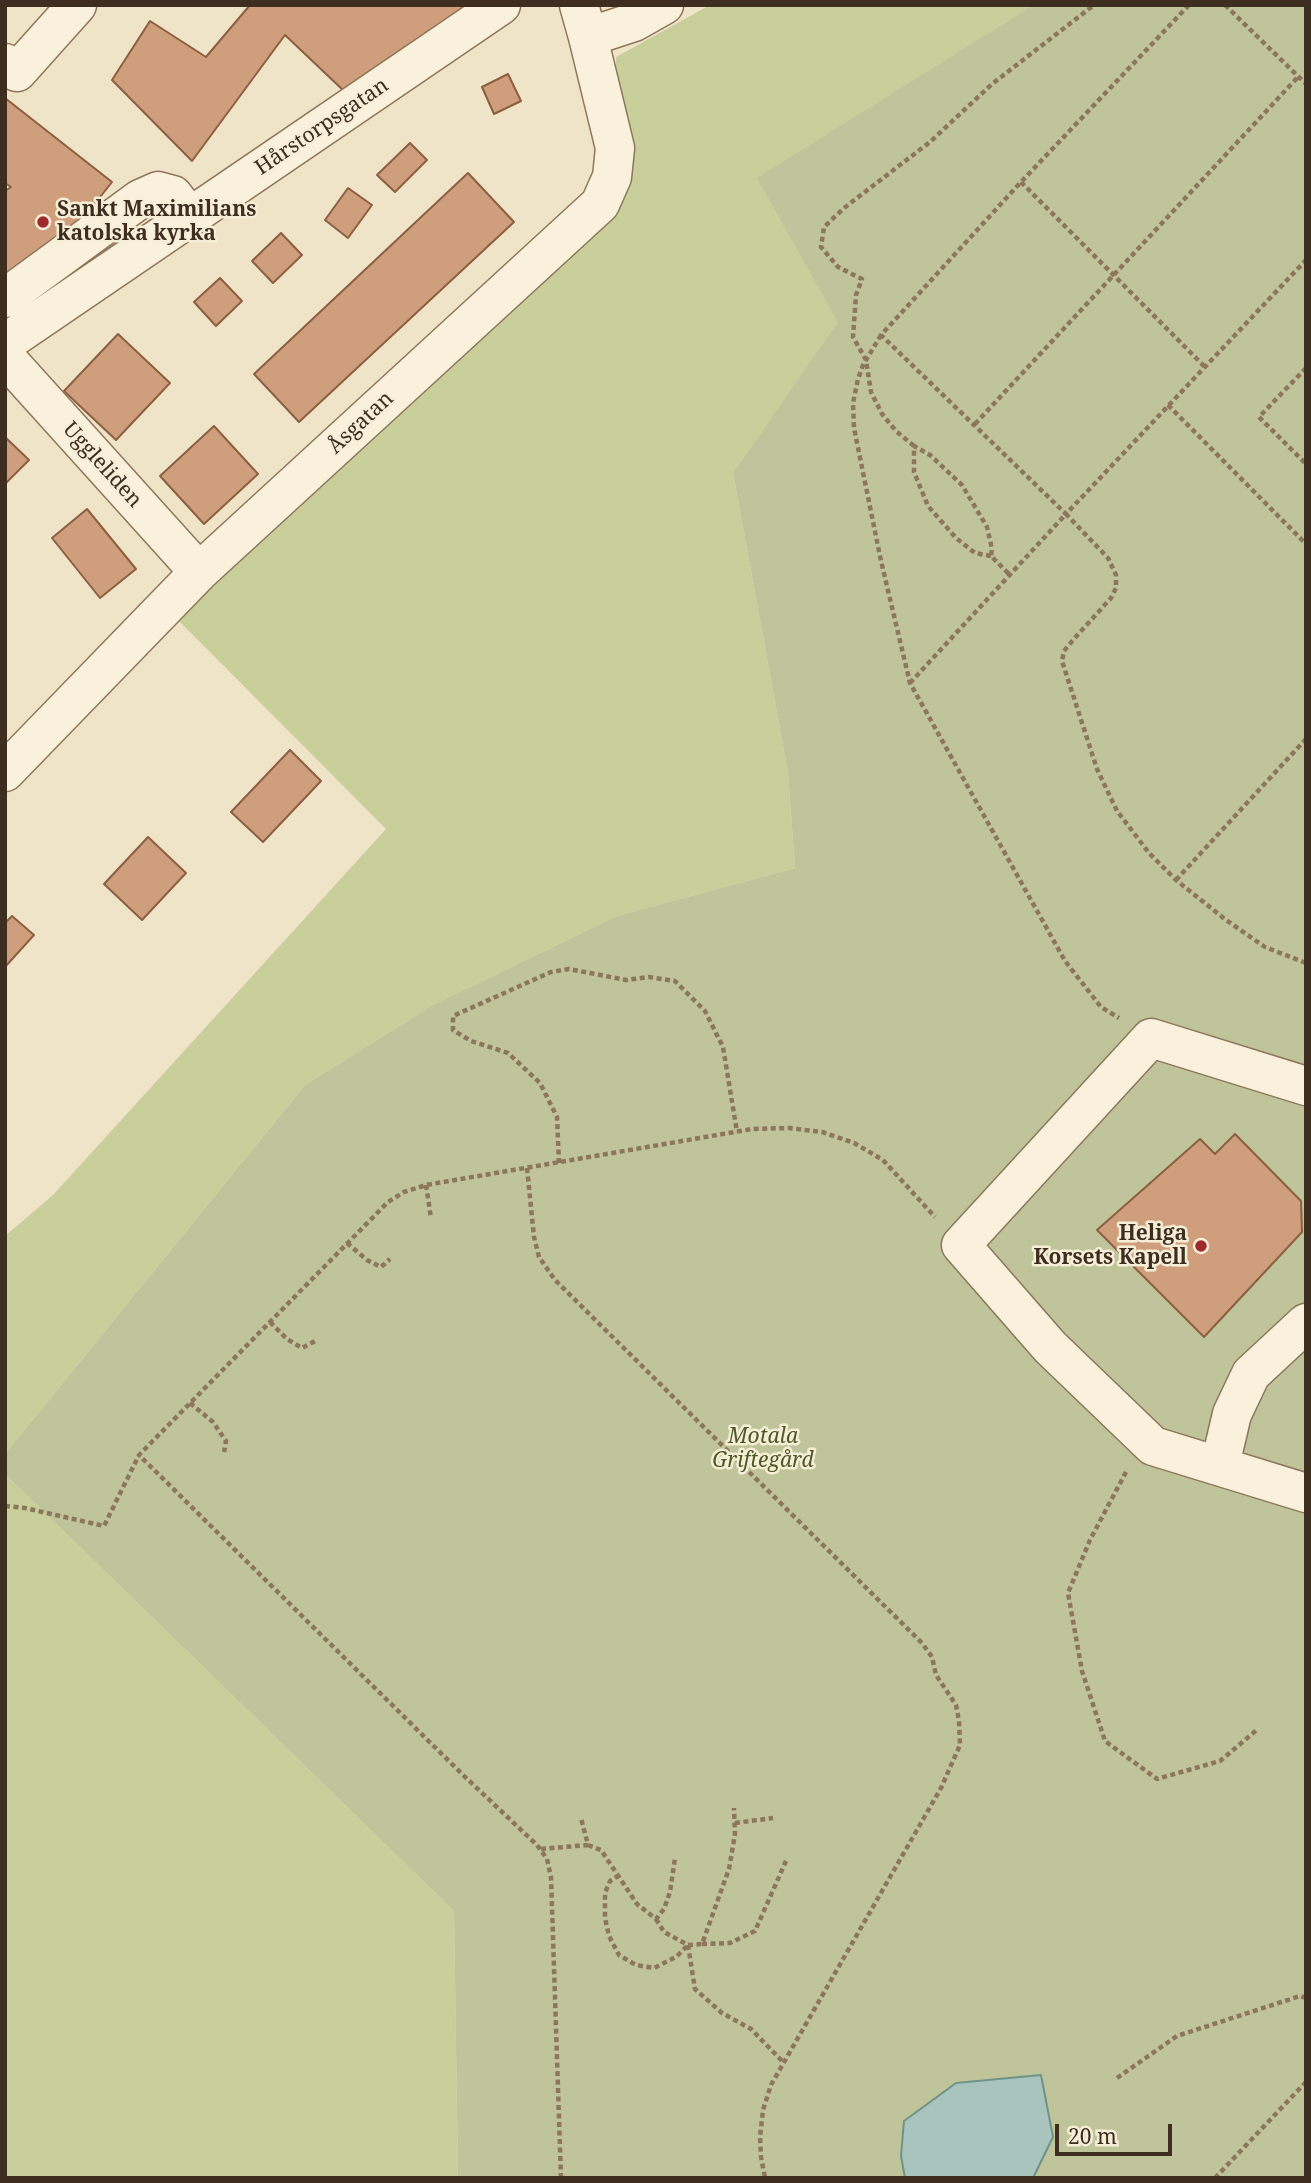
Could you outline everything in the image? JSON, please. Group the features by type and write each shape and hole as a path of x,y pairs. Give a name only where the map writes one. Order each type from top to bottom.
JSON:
{"street":[{"path":"5,63 17,72 76,5"},
{"name":"Hårstorpsgatan","path":"5,343 500,5"},
{"path":"583,21 634,22 664,5"},
{"name":"Åsgatan","path":"5,772 199,572 600,204 612,177 615,148 583,21"},
{"path":"5,298 139,199 158,191 173,195 190,217"},
{"name":"Uggleliden","path":"5,357 199,572"},
{"path":"1306,1086 1151,1038 961,1245 1050,1347 1153,1446 1306,1493"},
{"path":"1220,1465 1232,1415 1251,1374 1306,1323"}],"path":[{"path":"991,556 987,527 962,485 930,455 896,431 882,414 871,392 866,360 853,337 856,295 862,279 838,267 821,247 824,228 844,208 930,142 992,84 1094,5"},
{"path":"1151,1038 1101,1007 1065,961 910,682 854,428 855,391 866,360 881,335 1189,5"},
{"path":"1224,5 1306,84"},
{"path":"975,424 1298,76"},
{"path":"1021,182 1205,367"},
{"path":"910,682 1306,260"},
{"path":"881,335 975,424 1108,558 1116,575 1111,598 1064,651 1062,661 1097,769 1117,811 1149,853 1176,880 1265,947 1306,963"},
{"path":"1306,368 1259,417 1306,464"},
{"path":"1168,405 1306,544"},
{"path":"914,446 914,472 928,506 956,538 975,553 991,556 1009,575"},
{"path":"1176,880 1306,738"},
{"path":"559,1163 556,1117 540,1083 508,1053 471,1041 453,1030 453,1016 560,970 569,969 626,980 649,977 675,981 705,1011 723,1047 737,1132"},
{"path":"5,1506 104,1526 139,1455 388,1202 404,1192 426,1185 737,1132 789,1128 822,1132 854,1143 883,1160 961,1245"},
{"path":"527,1168 534,1237 539,1257 555,1280 922,1643 932,1657 936,1675 956,1705 960,1721 960,1745 941,1788 771,2085 763,2110 760,2137 765,2178"},
{"path":"426,1185 431,1218"},
{"path":"348,1242 367,1260 381,1267 390,1259"},
{"path":"270,1322 287,1339 302,1348 317,1340"},
{"path":"190,1403 213,1422 226,1441 224,1452"},
{"path":"1145,1438 1090,1540 1069,1593 1082,1671 1105,1741 1157,1779 1220,1761 1258,1729"},
{"path":"139,1455 540,1849 547,1859 551,1877 561,2178"},
{"path":"702,1944 729,1869 735,1835 734,1808"},
{"path":"581,1818 588,1844"},
{"path":"735,1823 773,1818"},
{"path":"540,1849 588,1844 601,1850 637,1904 656,1919 664,1932 688,1945 730,1943 755,1931 786,1861"},
{"path":"656,1919 664,1909 670,1892 675,1858"},
{"path":"618,1875 610,1881 605,1893 605,1917 609,1936 619,1955 636,1965 654,1968 676,1957 688,1945"},
{"path":"688,1945 695,1989 722,2013 751,2029 784,2063"},
{"path":"1117,2078 1177,2036 1300,1996 1306,1998"},
{"path":"1215,2178 1306,2082"}],"green space":[{"path":"710,5 1033,5 758,178 839,322 733,473 788,772 795,868 617,916 433,1005 305,1085 5,1454 5,1236 53,1195 386,829 164,606 464,337 617,158 616,57"},
{"name":"Motala Griftegård","path":"1033,5 1306,5 1306,2178 458,2178 454,1911 5,1474 5,1454 305,1085 433,1005 617,916 795,868 788,772 733,473 838,322 757,178"},
{"path":"5,1474 454,1911 458,2178 5,2178"}],"water":[{"path":"1041,2075 1053,2137 1033,2178 905,2178 901,2156 904,2121 956,2083"}],"building":[{"path":"250,5 473,5 345,92 285,35 192,161 112,80 150,21 206,57"},
{"path":"508,74 521,101 494,114 482,87"},
{"name":"Sankt Maximilians katolska kyrka","path":"5,98 112,182 56,253 5,289 5,191 11,187 5,183"},
{"path":"410,143 427,160 395,192 377,175"},
{"path":"468,173 514,222 299,422 254,374"},
{"path":"348,188 372,205 348,238 325,220"},
{"path":"281,233 302,255 273,283 252,261"},
{"path":"220,278 242,301 216,326 194,302"},
{"path":"118,334 170,383 116,440 64,391"},
{"path":"214,426 258,474 204,524 160,476"},
{"path":"5,437 29,460 5,484"},
{"path":"87,509 136,569 100,598 52,538"},
{"path":"290,750 321,781 263,842 231,812"},
{"path":"148,837 186,873 142,920 104,884"},
{"path":"12,916 34,935 5,967 5,923"},
{"name":"Heliga Korsets Kapell","path":"1235,1134 1301,1201 1302,1232 1204,1337 1097,1230 1200,1139 1215,1154"}],"place":[{"name":"Sankt Maximilians katolska kyrka","path":"43,222"},
{"name":"Heliga Korsets Kapell","path":"1201,1246"}]}
